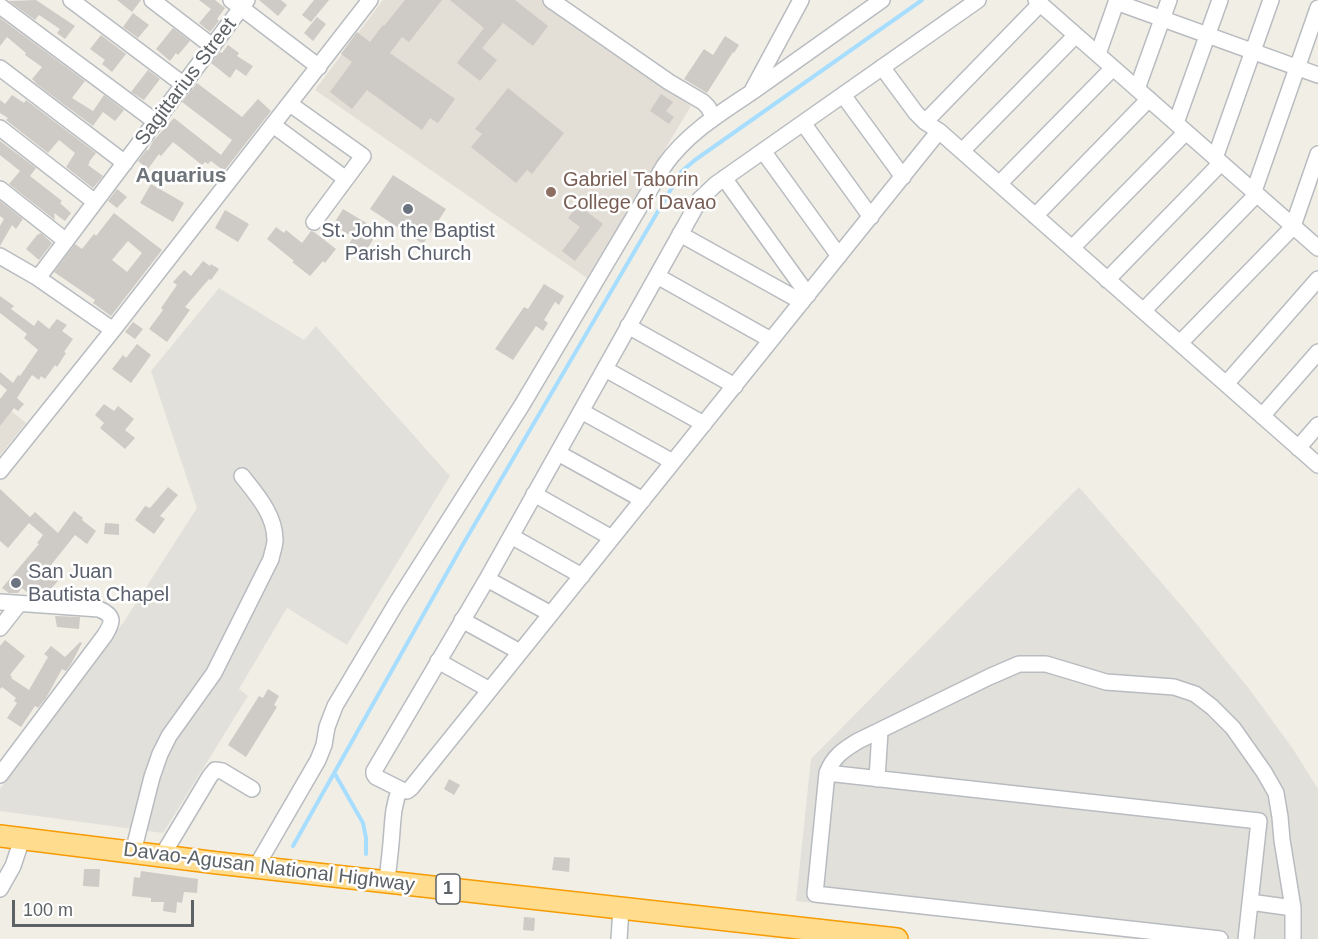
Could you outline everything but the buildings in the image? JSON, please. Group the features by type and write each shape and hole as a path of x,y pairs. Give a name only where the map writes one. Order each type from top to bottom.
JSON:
{"highway":[{"name":"Davao-Agusan National Highway","path":"0,836 897,939"}],"street":[{"path":"71,0 184,85"},
{"path":"152,0 212,46"},
{"path":"0,470 113,330 370,0"},
{"path":"551,0 669,82 703,102 714,118"},
{"path":"752,92 801,0"},
{"path":"256,867 318,760 335,706 397,602 522,405 664,165 683,142 714,118 882,0"},
{"path":"939,131 411,788 407,791 400,789 376,777 374,771 487,579 704,194 978,0"},
{"path":"1035,216 1143,94 1168,0"},
{"path":"1072,248 1181,128 1207,35 1220,0"},
{"path":"1107,280 1218,160 1271,0"},
{"path":"1098,54 1116,1 1318,75"},
{"path":"925,122 1038,2 1318,248"},
{"path":"240,3 319,67"},
{"name":"Sagittarius Street","path":"38,278 184,85 240,3"},
{"path":"0,6 156,122"},
{"path":"1143,311 1255,193 1318,8"},
{"path":"962,151 1076,35"},
{"path":"882,67 910,106 925,122 962,151 1318,465"},
{"path":"0,68 125,163"},
{"path":"999,184 1113,68"},
{"path":"843,95 903,177"},
{"path":"290,104 363,156 314,222"},
{"path":"803,123 871,216"},
{"path":"273,125 346,179"},
{"path":"0,128 95,202"},
{"path":"763,151 839,256"},
{"path":"1180,343 1293,226 1318,154"},
{"path":"724,178 805,298"},
{"path":"0,189 66,241"},
{"path":"680,234 805,298"},
{"path":"0,256 38,278 113,330"},
{"path":"657,276 771,340"},
{"path":"1226,384 1318,279"},
{"path":"628,326 735,386"},
{"path":"1262,416 1318,352"},
{"path":"604,369 704,424"},
{"path":"581,411 673,462"},
{"path":"1298,447 1318,425"},
{"path":"558,453 643,500"},
{"path":"133,852 160,754 169,736 214,673 271,559 275,542 272,521 261,501 242,476"},
{"path":"534,494 612,538"},
{"path":"511,536 582,576"},
{"path":"487,579 551,614"},
{"path":"0,602 89,607 106,612 111,617 105,635 0,775"},
{"path":"0,628 19,604"},
{"path":"462,620 520,652"},
{"path":"438,661 490,690"},
{"path":"1220,939 814,894 827,773 831,763 843,749 989,676 1019,664 1046,664 1106,682 1174,687 1195,694 1233,728 1276,793 1293,908 1293,939"},
{"path":"877,778 880,731"},
{"path":"162,856 215,770 222,771 252,789"},
{"path":"827,773 1259,821 1246,939"},
{"path":"387,882 394,804 400,789"},
{"path":"0,890 13,866 22,839"},
{"path":"1250,903 1293,908"},
{"path":"619,939 621,909"}],"shaded area":[{"name":"Gabriel Taborin College of Davao","path":"383,0 541,0 691,106 587,278 315,90"},
{"path":"219,288 304,340 316,326 450,476 347,645 287,608 239,689 248,696 163,833 0,811 0,789 125,620 197,508 151,371"},
{"path":"0,402 26,423 0,455"},
{"path":"1079,487 1185,610 1250,690 1293,749 1318,789 1318,939 1138,939 796,901 811,759"}],"waterway":[{"path":"293,846 462,546 681,172 922,0"},
{"path":"335,774 363,823 366,854"}],"place":[{"name":"Gabriel Taborin College of Davao","path":"551,192"},
{"name":"St. John the Baptist Parish Church","path":"408,209"},
{"name":"San Juan Bautista Chapel","path":"16,583"}],"district":[{"name":"Aquarius","path":"181,176"}]}
